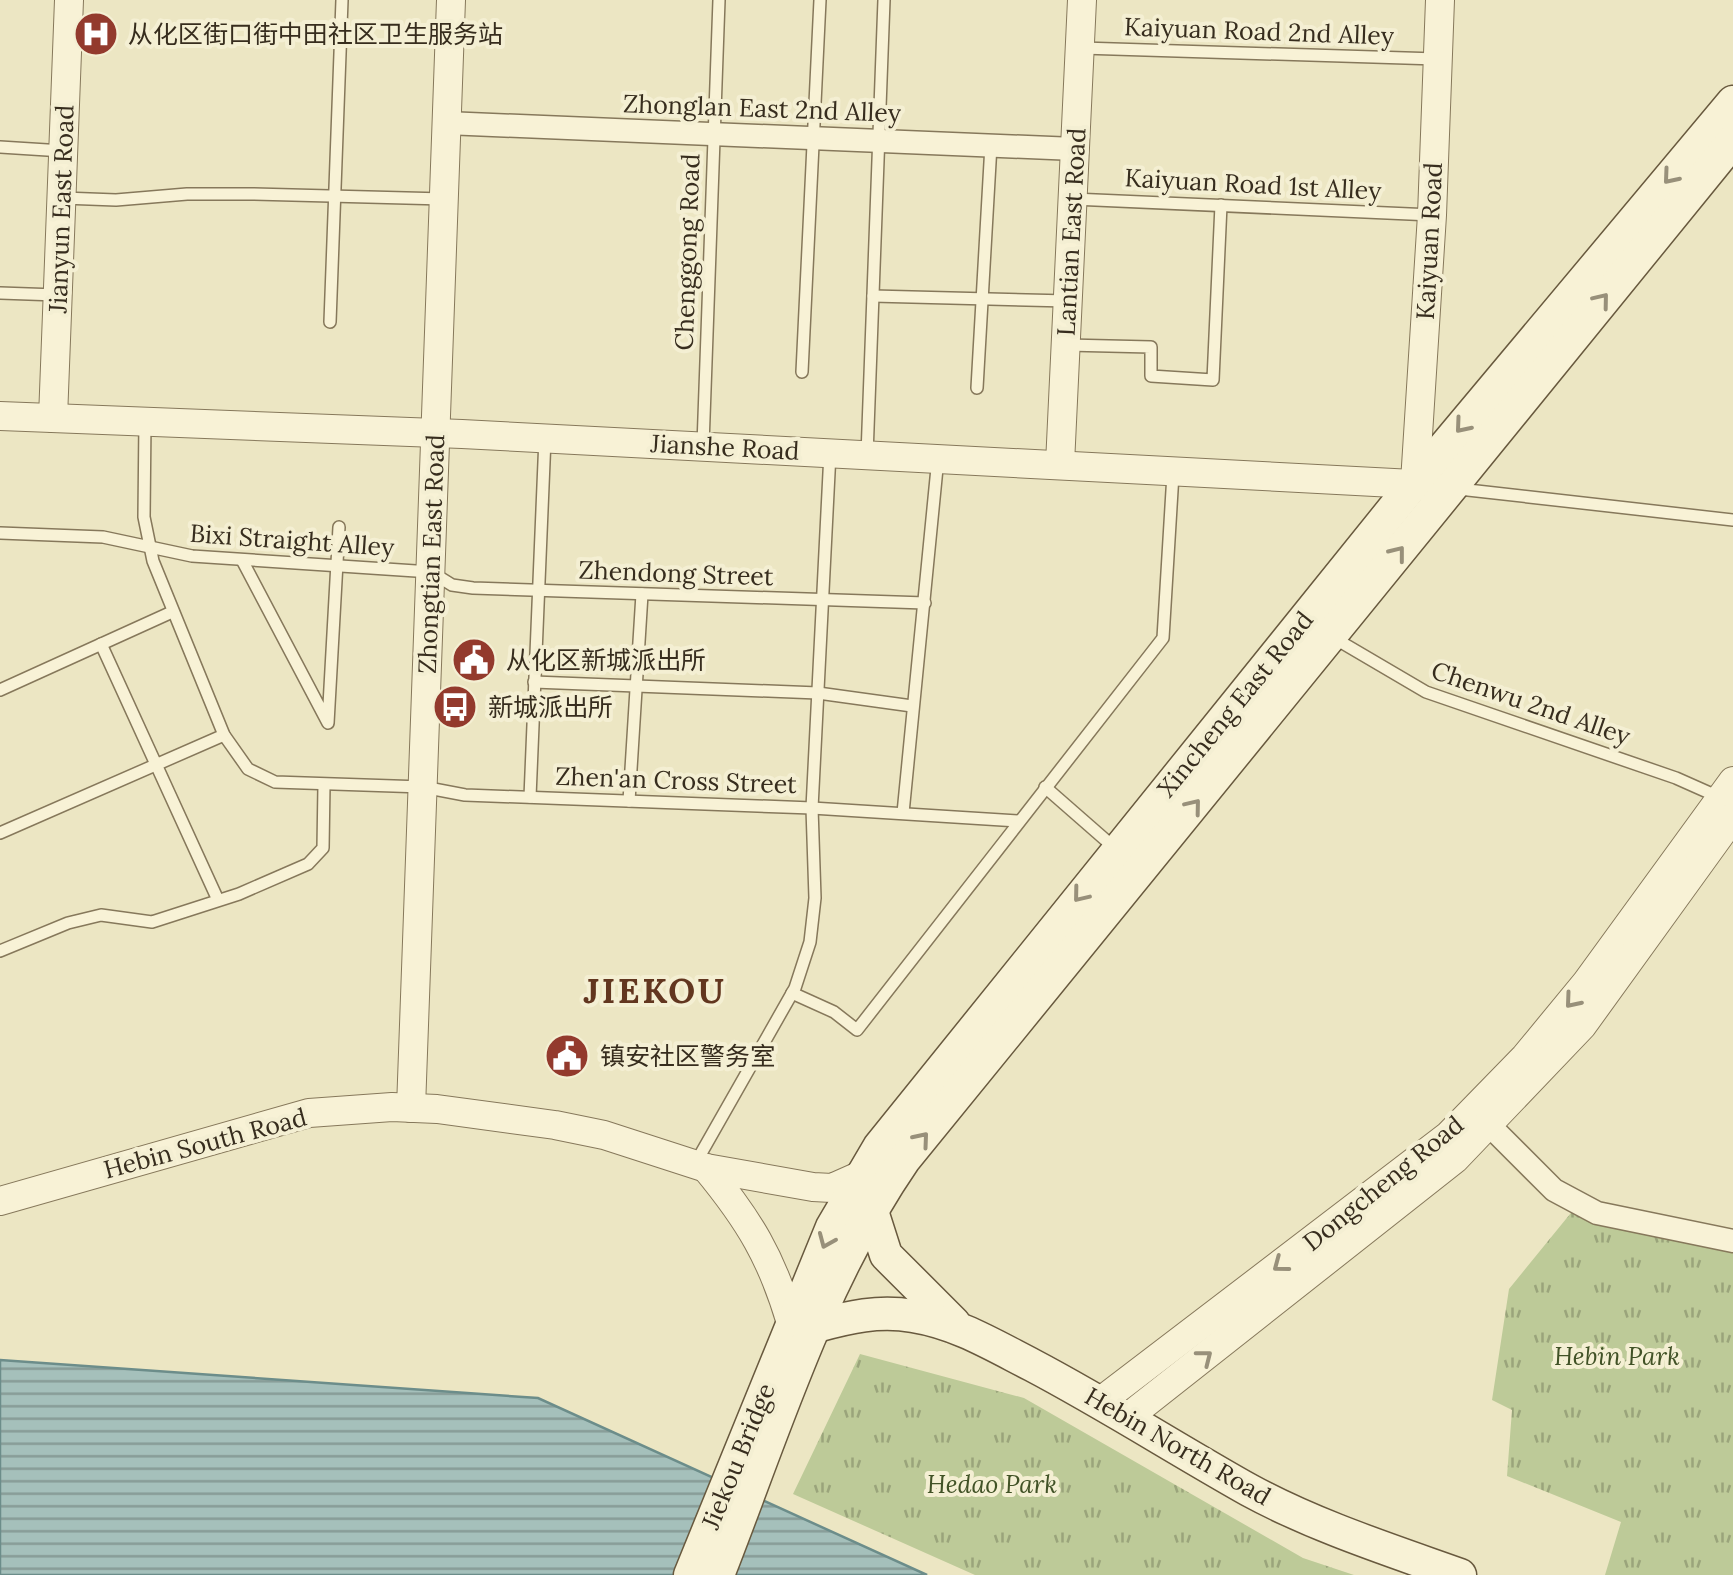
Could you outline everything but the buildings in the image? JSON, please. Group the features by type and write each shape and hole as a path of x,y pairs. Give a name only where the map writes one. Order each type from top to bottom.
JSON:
{"main road":[{"name":"Xincheng East Road","path":"800,1333 832,1227 860,1176 912,1104 1415,482 1733,102"},
{"name":"Xincheng East Road","path":"800,1333 904,1160 1733,140"},
{"name":"Hebin North Road","path":"872,1208 886,1254 958,1326"},
{"name":"Hebin North Road","path":"800,1333 852,1316 883,1313 958,1326 1115,1409 1252,1492 1460,1575"},
{"name":"Jiekou Bridge","path":"690,1575 800,1333"},
{"name":"Jiekou Bridge","path":"718,1575 800,1333"}],"street":[{"name":"Jianyun East Road","path":"53,418 69,0"},
{"name":"Zhongtian East Road","path":"412,1108 451,0"},
{"name":"Lantian East Road","path":"1060,464 1082,0"},
{"name":"Kaiyuan Road","path":"1415,482 1432,215 1440,0"},
{"name":"Zhonglan East 2nd Alley","path":"446,123 1075,149"},
{"name":"Jianshe Road","path":"0,416 545,438 1415,482 1450,488"},
{"name":"Dongcheng Road","path":"1115,1409 1455,1158 1481,1117 1582,1026 1729,799"},
{"name":"Hebin South Road","path":"0,1202 309,1112 412,1108 505,1117 604,1135 700,1166 832,1188 860,1176"},
{"path":"1481,1117 1554,1190 1597,1213 1733,1241"},
{"path":"700,1166 746,1217 800,1333"}],"lane":[{"path":"330,322 342,0"},
{"name":"Chenggong Road","path":"703,446 719,0"},
{"path":"802,372 820,0"},
{"path":"867,454 884,0"},
{"name":"Kaiyuan Road 2nd Alley","path":"1080,48 1437,59"},
{"path":"977,388 991,145"},
{"path":"0,147 63,151"},
{"path":"61,198 116,200 220,194 444,199"},
{"name":"Kaiyuan Road 1st Alley","path":"1072,199 1432,215"},
{"path":"1066,345 1151,348 1150,376 1214,380 1222,206"},
{"path":"0,293 57,295"},
{"path":"873,296 1068,301"},
{"name":"Zhen'an Cross Street","path":"145,421 144,517 151,550 172,612 224,736 248,769 275,782 423,788 465,795 812,808 830,453"},
{"path":"530,798 545,438"},
{"path":"902,814 938,458"},
{"path":"792,993 834,1012 857,1030 1162,638 1174,470"},
{"path":"1450,488 1733,520"},
{"path":"242,560 328,723 338,527"},
{"name":"Bixi Straight Alley","path":"0,532 103,537 151,550 242,560 431,572"},
{"name":"Zhendong Street","path":"431,572 452,585 538,591 925,603"},
{"path":"629,801 642,594"},
{"path":"0,690 172,612"},
{"name":"Chenwu 2nd Alley","path":"1332,637 1426,692 1729,799"},
{"path":"101,644 218,900"},
{"path":"534,682 818,693 912,706"},
{"path":"0,832 224,736"},
{"path":"0,951 68,923 101,915 152,922 308,864 323,848 324,785"},
{"path":"1045,787 1117,850"},
{"path":"700,1166 792,993 810,942 815,898 812,808 1018,821"}],"green space":[{"name":"Hebin Park","path":"1579,1203 1733,1241 1733,1575 1605,1575 1621,1522 1507,1476 1512,1410 1492,1400 1509,1289"},
{"name":"Hedao Park","path":"860,1354 1024,1398 1303,1558 1354,1575 975,1575 793,1494"}],"water":[{"path":"0,1360 538,1398 927,1575 0,1575"}],"place":[{"name":"从化区街口街中田社区卫生服务站","path":"96,34"},
{"name":"从化区新城派出所","path":"474,660"},
{"name":"新城派出所","path":"455,707"},
{"name":"镇安社区警务室","path":"567,1056"}],"district":[{"name":"JIEKOU","path":"655,990"}]}
